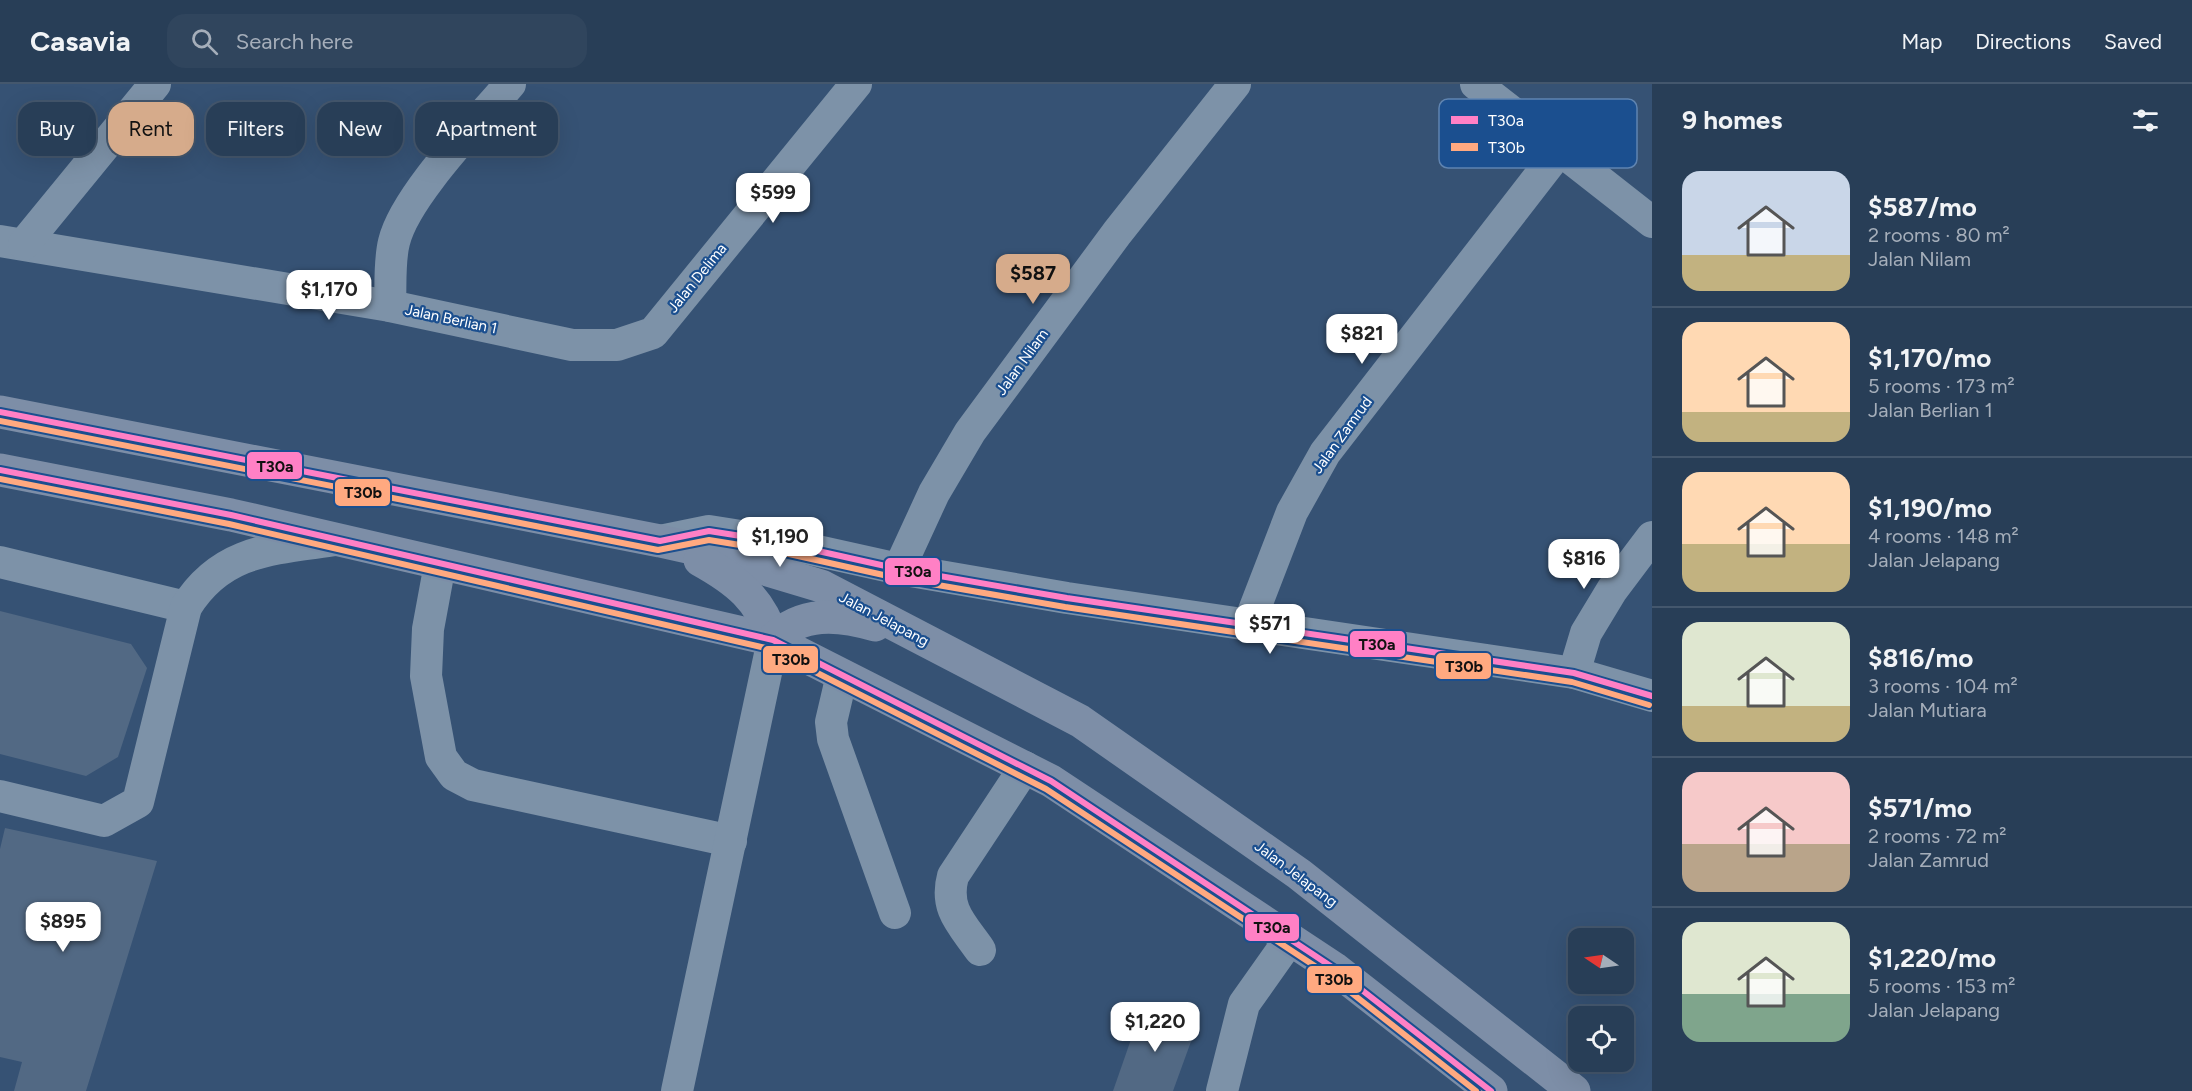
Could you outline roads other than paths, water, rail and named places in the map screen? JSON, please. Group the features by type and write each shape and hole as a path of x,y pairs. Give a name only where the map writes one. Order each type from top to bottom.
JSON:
{"main road":[{"name":"Jalan Jelapang","path":"0,412 660,541 705,551 821,586 1080,720 1299,874 1574,1091"},
{"path":"0,470 231,515 773,640 1051,781 1335,969 1491,1091"},
{"path":"660,541 718,570 742,588 759,606 773,640"},
{"path":"773,640 790,626 820,616 847,618 917,637"}],"street":[{"path":"12,243 155,84"},
{"path":"390,306 393,244 400,221 417,195 510,84"},
{"name":"Jalan Delima","path":"652,333 856,84"},
{"name":"Jalan Nilam","path":"899,569 934,494 970,432 1117,232 1235,84"},
{"path":"1476,84 1495,99"},
{"name":"Jalan Zamrud","path":"1248,626 1292,512 1325,453 1546,168"},
{"path":"1581,168 1652,222"},
{"name":"Jalan Berlian 1","path":"12,243 390,306 572,345 617,345 652,333"},
{"path":"660,541 709,531 773,541 899,569 1248,626 1574,673 1652,696"},
{"path":"1574,673 1586,633 1612,590 1652,537"},
{"path":"0,796 104,821 138,802 186,607 208,578 224,566 244,556 264,550 337,540"},
{"path":"0,562 186,607"},
{"path":"440,564 428,629 426,676 441,758 454,775 473,785 731,841"},
{"path":"677,1091 773,640"},
{"path":"842,675 831,722 833,739 895,914"},
{"path":"980,950 952,909 950,890 953,876 1025,768"},
{"path":"1222,1091 1244,1004 1290,939"}]}
